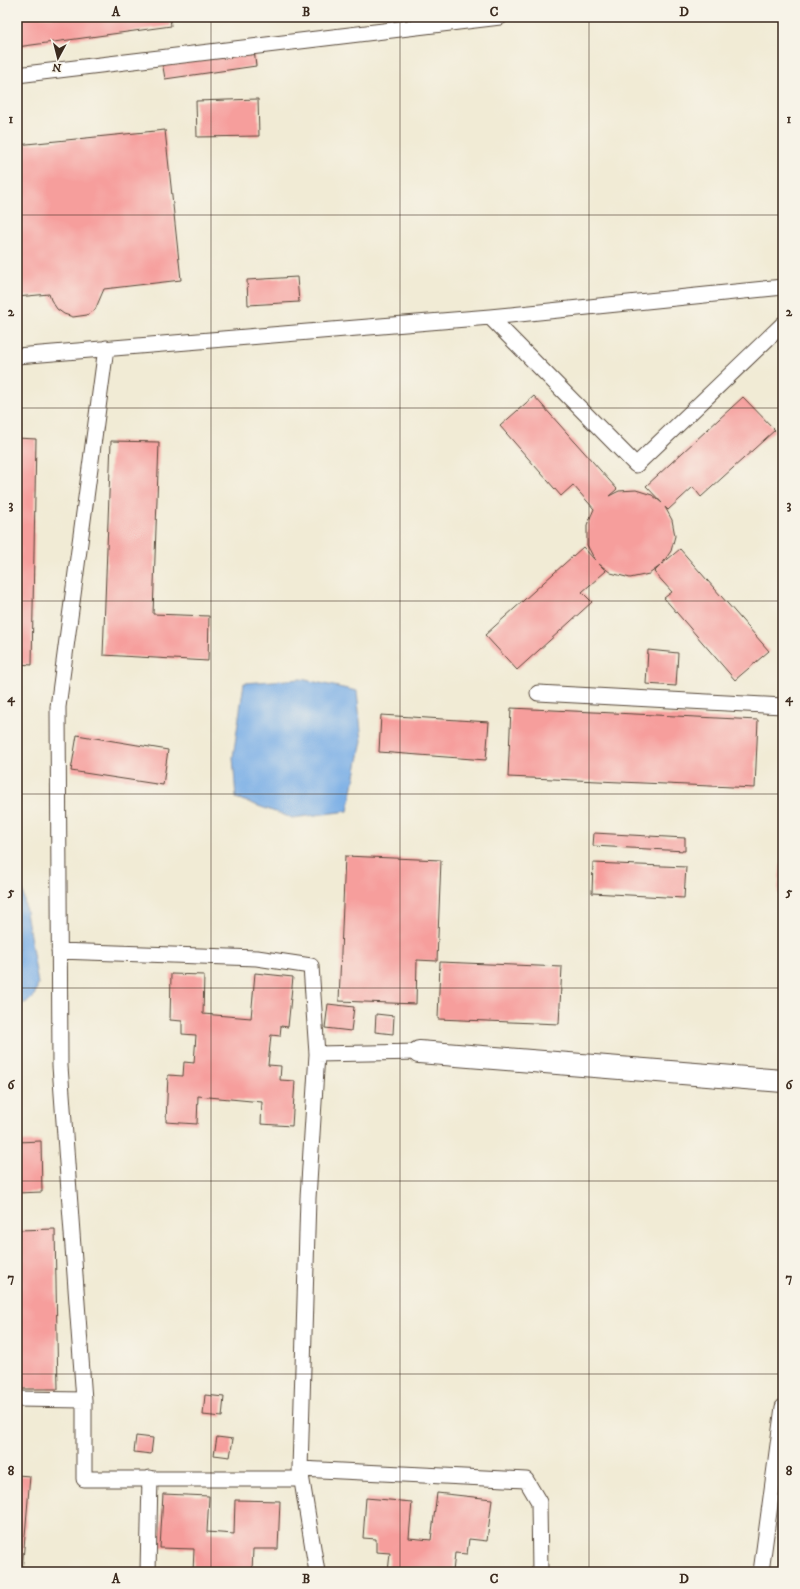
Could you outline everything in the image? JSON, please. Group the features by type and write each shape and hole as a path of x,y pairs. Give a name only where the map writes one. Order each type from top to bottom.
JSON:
{"street":[{"path":"419,1052 783,1081"}],"lane":[{"path":"17,75 500,17"},
{"path":"17,356 490,317 783,287"},
{"path":"490,317 636,465 783,324"},
{"path":"106,348 58,707 60,1066 84,1400 84,1479 301,1474 526,1480 539,1502 540,1572"},
{"path":"538,693 783,706"},
{"path":"59,951 257,958 311,966 317,1054 308,1198 301,1474 317,1572"},
{"path":"317,1054 419,1052"},
{"path":"17,1400 84,1400"},
{"path":"761,1572 783,1407"},
{"path":"148,1572 150,1478"}],"water":[{"path":"301,679 357,691 362,741 348,811 292,818 236,798 233,757 244,683"},
{"path":"17,857 38,984 34,996 26,1003 22,1004 17,1004"}],"building":[{"path":"17,17 170,17 171,26 17,47"},
{"path":"254,49 256,66 165,79 162,61"},
{"path":"258,99 259,136 197,137 196,101"},
{"path":"165,130 181,280 104,289 95,310 87,315 73,317 64,314 57,309 49,294 17,297 17,145"},
{"path":"297,277 299,302 248,305 247,280"},
{"path":"534,396 617,489 609,496 619,491 636,490 652,495 662,503 646,486 743,397 775,430 701,497 693,487 668,510 665,507 672,520 675,536 671,551 662,564 680,549 769,651 735,680 664,598 672,592 654,572 660,566 649,574 630,578 611,573 599,564 606,571 582,592 592,602 517,670 485,635 583,547 595,560 587,545 587,525 594,509 573,485 561,496 500,426"},
{"path":"17,438 36,439 32,665 17,664"},
{"path":"111,441 159,442 153,614 209,616 208,661 103,655"},
{"path":"648,650 678,653 676,686 646,684"},
{"path":"511,708 758,720 755,788 508,777"},
{"path":"381,715 489,722 486,760 379,752"},
{"path":"77,735 168,750 163,785 71,771"},
{"path":"594,833 685,838 685,851 593,846"},
{"path":"345,856 441,860 437,961 417,960 416,1004 339,1001"},
{"path":"593,863 686,867 684,898 592,893"},
{"path":"781,864 783,864 783,893 778,893"},
{"path":"440,962 562,967 559,1024 438,1019"},
{"path":"255,973 293,977 288,1027 281,1026 280,1036 271,1035 268,1065 281,1066 280,1080 295,1081 292,1126 261,1124 262,1102 198,1096 197,1124 166,1122 168,1075 183,1076 184,1062 194,1063 196,1035 182,1034 182,1021 170,1020 171,974 204,975 203,1014 251,1018"},
{"path":"328,1004 354,1007 351,1031 325,1028"},
{"path":"376,1014 394,1016 393,1034 375,1032"},
{"path":"41,1141 42,1192 17,1193 17,1142"},
{"path":"55,1229 58,1389 17,1389 17,1230"},
{"path":"205,1395 224,1397 222,1417 203,1415"},
{"path":"136,1436 153,1438 151,1454 134,1452"},
{"path":"217,1437 233,1439 230,1457 214,1455"},
{"path":"17,1475 30,1476 22,1572 17,1572"},
{"path":"437,1493 492,1499 487,1541 469,1539 467,1554 455,1553 453,1572 388,1572 390,1553 376,1552 376,1539 363,1538 366,1498 412,1502 409,1538 431,1540"},
{"path":"163,1494 209,1496 207,1532 234,1534 235,1500 280,1501 278,1549 253,1549 252,1572 193,1572 194,1549 160,1548"}]}
